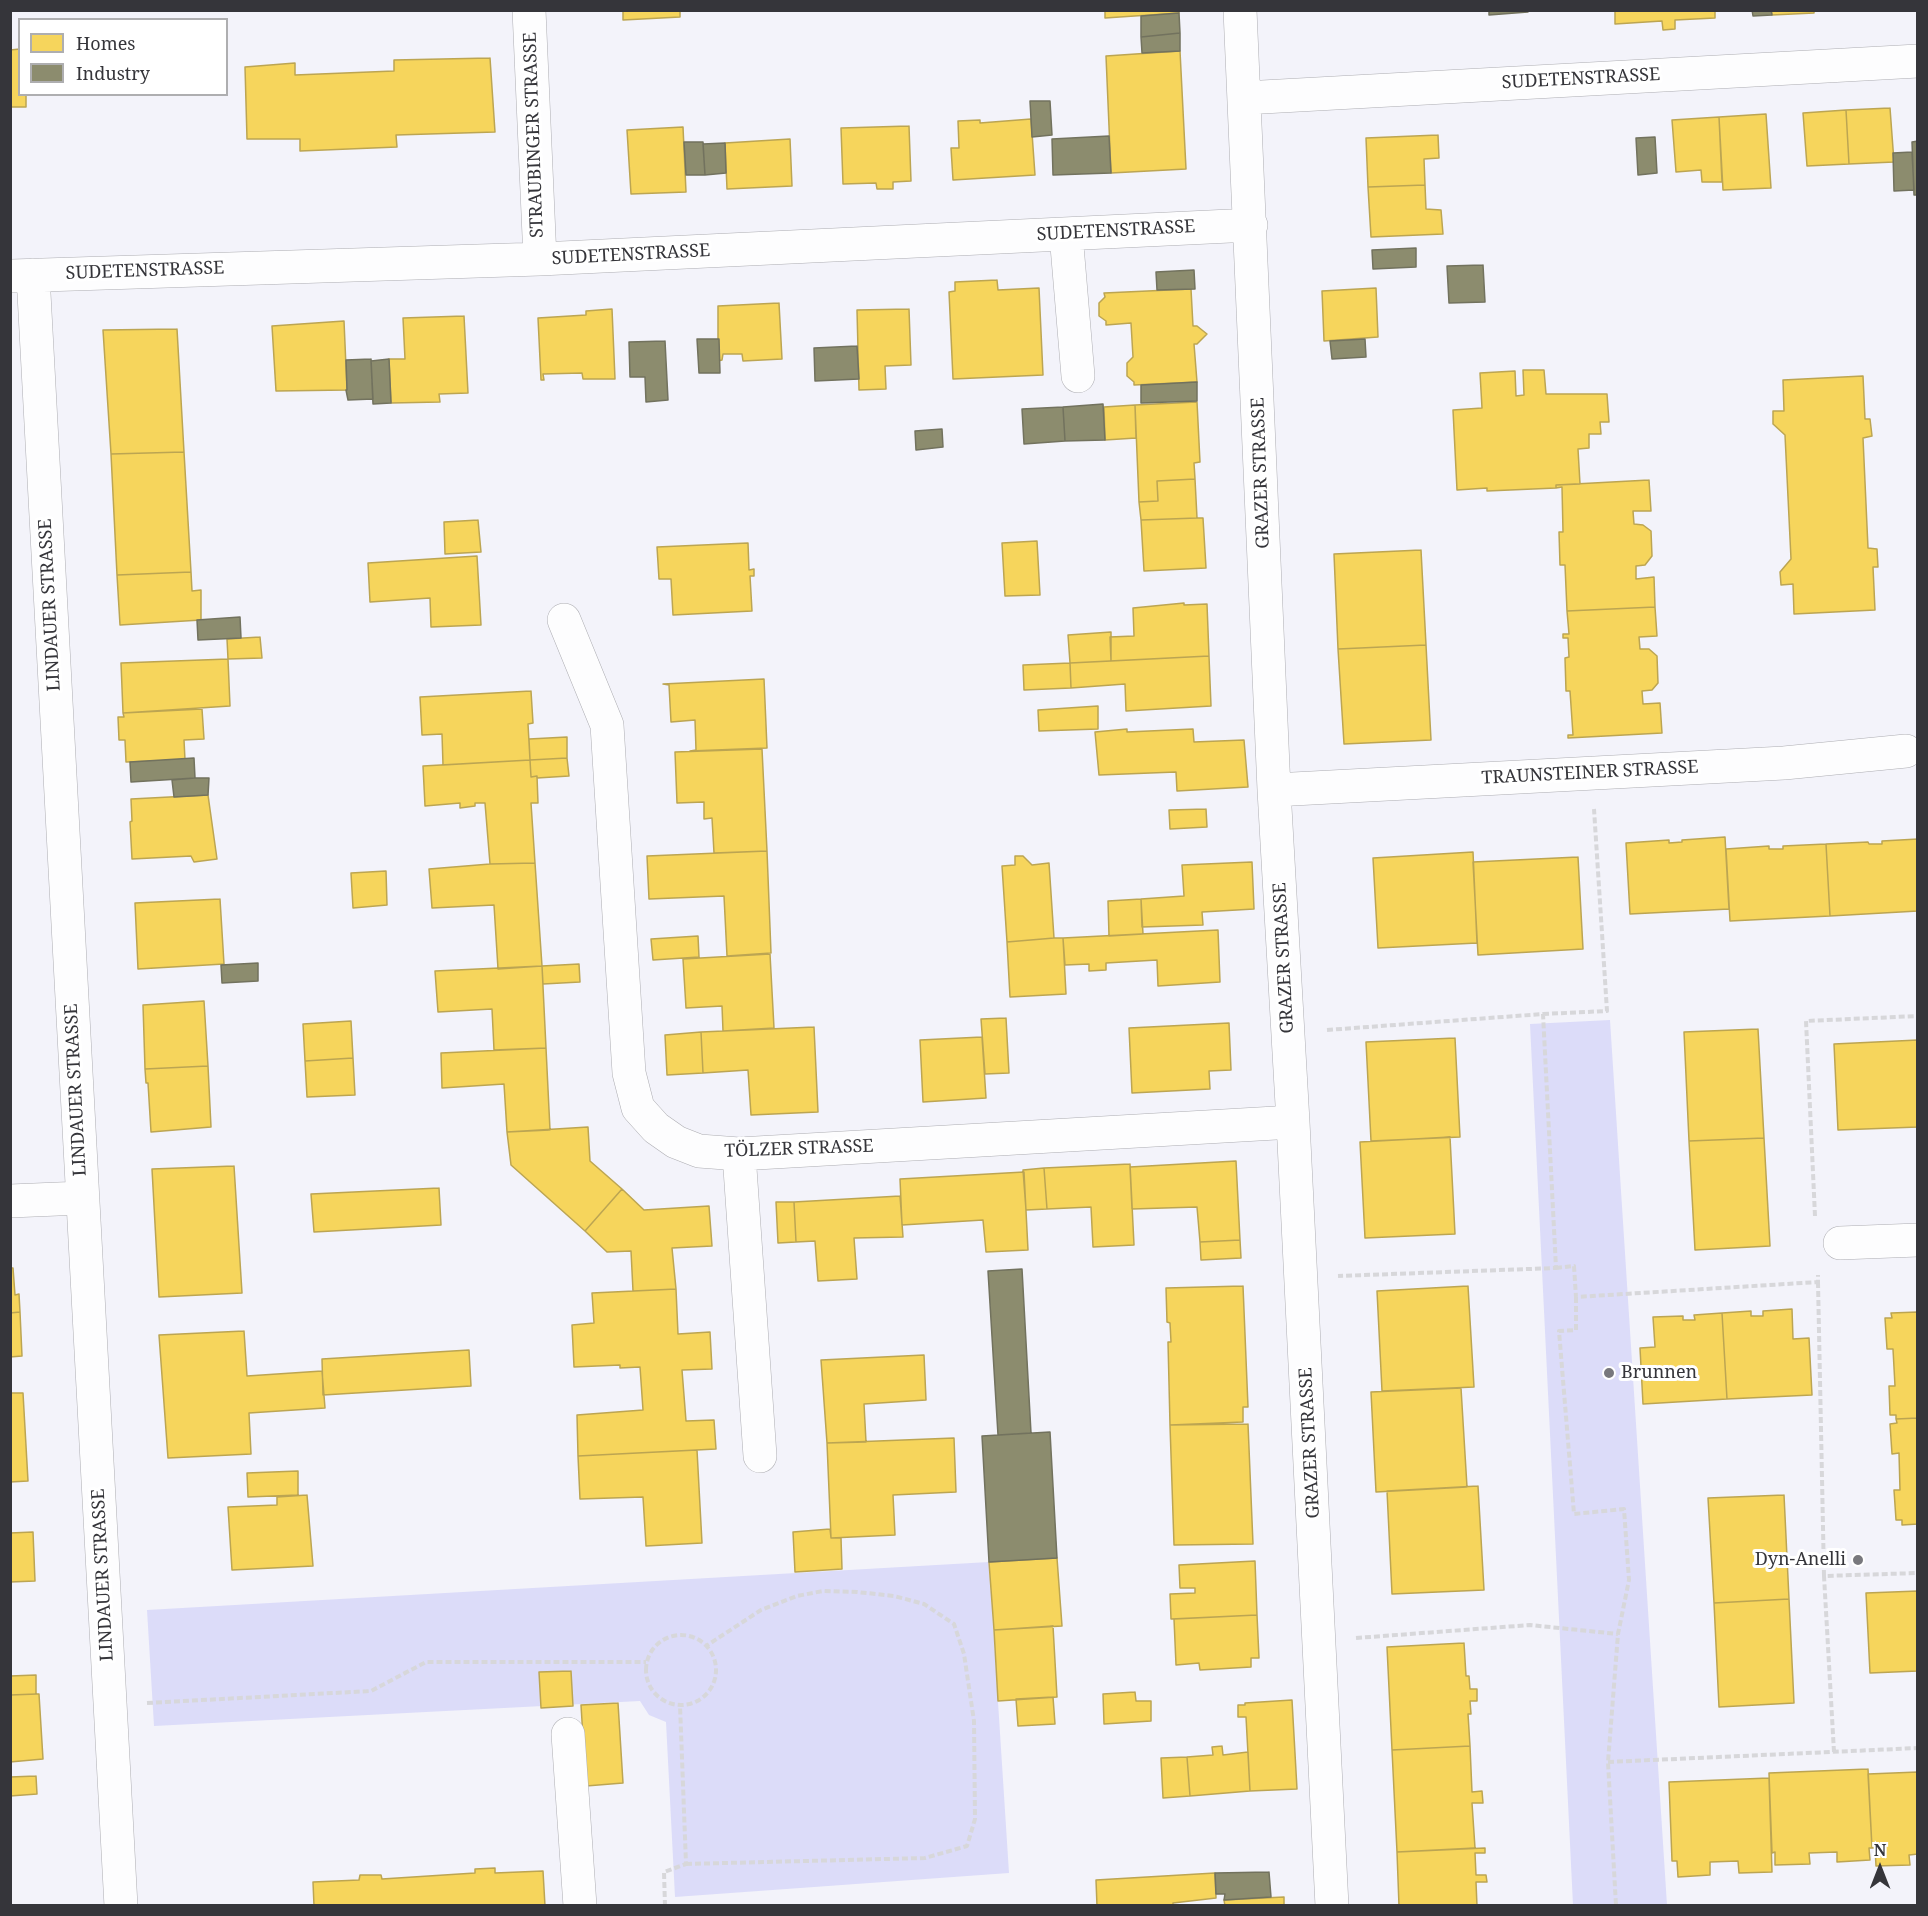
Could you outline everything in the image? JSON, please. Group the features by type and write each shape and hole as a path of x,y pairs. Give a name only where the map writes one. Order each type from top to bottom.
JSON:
{"street":[{"name":"STRAUBINGER STRASSE","path":"529,10 540,260"},
{"name":"GRAZER STRASSE","path":"1240,10 1274,790 1332,1905"},
{"name":"SUDETENSTRASSE","path":"1244,98 1917,61"},
{"name":"SUDETENSTRASSE","path":"22,275 540,260 1251,225"},
{"path":"1066,234 1078,376"},
{"name":"LINDAUER STRASSE","path":"22,275 82,1198 121,1905"},
{"name":"TÖLZER STRASSE","path":"564,620 607,725 629,1073 638,1108 656,1128 676,1142 699,1151 739,1154 1293,1122"},
{"name":"TRAUNSTEINER STRASSE","path":"1274,790 1784,762 1913,751"},
{"path":"739,1154 760,1456"},
{"path":"10,1201 82,1198"},
{"path":"1839,1243 1917,1240"},
{"path":"568,1734 580,1905"}],"path":[{"path":"1288,1033 1607,1011 1592,773"},
{"path":"1543,1014 1556,1268"},
{"path":"1815,1222 1806,1021 1917,1016"},
{"path":"1301,1277 1574,1266 1576,1330 1559,1331 1574,1514 1624,1509 1629,1580 1618,1634 1608,1762 1616,1905"},
{"path":"1818,1273 1824,1576 1834,1752"},
{"path":"1576,1297 1818,1282"},
{"path":"1824,1576 1917,1573"},
{"path":"665,1905 664,1872 686,1864 925,1858 967,1846 975,1819 974,1721 964,1654 954,1624 924,1604 894,1596 857,1592 823,1591 797,1596 761,1610 706,1646"},
{"path":"1319,1640 1530,1625 1618,1634"},
{"path":"687,1635 706,1646 716,1665 712,1685 699,1701 680,1706 665,1702 656,1695 649,1685 646,1662 657,1644 666,1638 687,1635"},
{"path":"110,1706 371,1691 426,1662 646,1662"},
{"path":"680,1706 686,1864"},
{"path":"1608,1762 1917,1748"}],"shaded area":[{"path":"1610,1020 1667,1905 1573,1905 1530,1024"},
{"path":"989,1562 1009,1873 675,1897 666,1722 649,1715 640,1701 154,1726 147,1610"}],"building: Homes":[{"path":"623,10 680,10 680,17 623,20"},
{"path":"1105,10 1179,10 1179,13 1105,18"},
{"path":"1615,10 1715,10 1715,18 1675,20 1675,29 1663,30 1662,21 1615,24"},
{"path":"1771,10 1814,10 1814,13 1772,15"},
{"path":"18,49 18,96 26,96 26,107 10,107 10,50"},
{"path":"1180,51 1186,169 1111,173 1106,56"},
{"path":"490,58 495,132 396,135 397,147 300,151 300,139 247,139 245,67 295,63 295,75 394,71 394,60"},
{"path":"1890,108 1894,162 1849,164 1846,110"},
{"path":"1846,110 1849,164 1807,166 1803,113"},
{"path":"1766,114 1771,188 1723,190 1719,117"},
{"path":"1719,117 1722,182 1702,182 1701,170 1676,172 1672,120"},
{"path":"1031,119 1035,175 953,180 951,148 959,148 958,121 980,120 980,123"},
{"path":"909,126 911,181 893,182 893,189 877,189 876,183 843,184 841,128"},
{"path":"683,127 686,192 631,194 627,130"},
{"path":"1438,135 1439,158 1424,159 1425,185 1368,187 1366,138"},
{"path":"790,139 792,186 727,189 725,143"},
{"path":"1425,185 1426,209 1441,210 1443,234 1371,237 1368,187"},
{"path":"997,280 998,290 1039,288 1043,375 953,379 949,292 955,291 955,282"},
{"path":"1376,288 1378,337 1324,341 1322,291"},
{"path":"1191,289 1193,326 1197,326 1207,334 1197,344 1194,344 1197,382 1134,385 1134,382 1127,376 1127,363 1133,357 1131,323 1106,325 1106,321 1099,316 1099,303 1105,297 1104,293"},
{"path":"779,303 782,359 743,361 742,354 723,354 722,360 718,361 718,306"},
{"path":"612,309 615,379 583,379 582,373 543,374 544,380 541,380 538,318 586,315 586,311"},
{"path":"909,309 911,365 885,366 886,389 859,390 857,310"},
{"path":"464,316 468,393 439,394 440,402 391,403 389,359 405,359 403,318"},
{"path":"344,321 347,390 276,391 272,326"},
{"path":"177,329 184,452 111,454 103,330"},
{"path":"1523,370 1544,370 1546,394 1607,394 1609,422 1600,422 1601,434 1589,434 1589,448 1578,449 1580,484 1556,485 1556,488 1457,490 1453,410 1482,408 1480,373 1515,371 1516,396 1524,395"},
{"path":"1863,376 1865,419 1870,419 1872,436 1863,438 1868,548 1877,549 1878,567 1873,567 1875,610 1794,614 1793,584 1781,585 1780,572 1791,559 1785,435 1773,424 1773,411 1784,411 1783,380"},
{"path":"1197,402 1200,462 1194,463 1195,479 1157,481 1158,501 1139,502 1135,405"},
{"path":"1135,405 1136,438 1105,440 1104,407"},
{"path":"184,452 191,572 117,575 111,454"},
{"path":"1195,479 1197,518 1141,520 1139,502 1158,501 1157,481"},
{"path":"1649,480 1651,511 1633,511 1634,524 1643,525 1651,531 1652,556 1645,565 1636,566 1636,579 1654,577 1655,607 1567,611 1565,565 1560,565 1559,532 1563,532 1562,487 1556,488 1556,485"},
{"path":"1203,518 1206,568 1144,571 1141,520"},
{"path":"478,520 481,552 445,554 444,522"},
{"path":"1037,541 1040,595 1005,596 1002,543"},
{"path":"748,543 749,570 754,569 754,576 750,576 752,611 673,615 671,579 659,579 657,547"},
{"path":"1421,550 1426,645 1338,649 1334,554"},
{"path":"477,556 481,625 431,627 430,598 370,602 368,563"},
{"path":"191,572 192,591 201,590 201,620 120,625 117,575"},
{"path":"1184,603 1184,605 1207,604 1209,656 1111,661 1110,637 1134,636 1133,608"},
{"path":"1655,607 1657,636 1639,637 1640,649 1649,649 1657,656 1658,683 1652,690 1642,691 1643,704 1660,703 1662,733 1568,738 1568,735 1573,735 1570,691 1566,691 1565,658 1569,657 1568,638 1563,638 1563,634 1569,634 1567,611"},
{"path":"1111,632 1111,661 1070,663 1068,635"},
{"path":"260,637 262,658 228,659 227,639"},
{"path":"1426,645 1431,740 1344,744 1338,649"},
{"path":"1209,656 1211,706 1126,711 1125,684 1071,688 1070,663"},
{"path":"228,659 230,706 123,713 121,663"},
{"path":"1070,663 1071,688 1024,690 1023,665"},
{"path":"764,679 767,748 690,751 696,750 695,720 671,722 669,685 663,684"},
{"path":"531,691 533,723 528,724 530,760 443,765 442,734 422,735 420,697"},
{"path":"1098,706 1098,729 1039,731 1038,710"},
{"path":"202,709 204,739 184,740 185,760 126,762 125,740 119,740 118,717 124,717 123,713"},
{"path":"1127,729 1127,732 1193,729 1194,742 1244,740 1248,787 1177,791 1176,772 1099,775 1095,732"},
{"path":"567,737 567,758 530,760 529,739"},
{"path":"762,749 767,851 714,853 712,818 704,819 704,802 677,803 675,752"},
{"path":"567,758 569,776 531,777 530,760"},
{"path":"530,760 531,777 537,776 538,803 531,803 535,863 490,864 485,803 475,803 475,806 460,808 460,803 425,806 423,766"},
{"path":"208,795 217,859 194,862 191,856 132,859 131,799"},
{"path":"1206,809 1207,827 1170,829 1169,810"},
{"path":"1725,837 1729,909 1630,914 1626,843 1669,840 1669,843"},
{"path":"1918,839 1918,911 1830,916 1826,844 1868,842 1869,844 1882,844 1882,841"},
{"path":"1826,844 1830,916 1730,921 1726,849 1769,846 1769,849 1783,849 1783,846"},
{"path":"767,851 771,953 727,956 724,896 649,899 647,856"},
{"path":"1473,852 1477,943 1378,948 1373,858"},
{"path":"1015,856 1023,856 1032,865 1049,863 1054,938 1007,942 1002,866 1015,865"},
{"path":"1578,857 1583,949 1478,955 1473,862"},
{"path":"1252,862 1254,909 1202,912 1203,925 1142,927 1141,899 1184,896 1182,865"},
{"path":"535,863 542,966 498,969 494,905 432,908 429,869"},
{"path":"386,871 387,905 353,908 351,873"},
{"path":"220,899 224,964 138,969 135,903"},
{"path":"1141,899 1143,934 1109,936 1108,901"},
{"path":"1218,930 1220,982 1158,986 1157,960 1106,963 1106,970 1089,971 1089,964 1065,965 1063,938"},
{"path":"698,936 699,957 653,960 651,939"},
{"path":"1063,938 1066,994 1010,997 1007,942"},
{"path":"770,954 774,1028 723,1031 722,1006 686,1008 683,959"},
{"path":"579,964 580,982 543,984 542,966"},
{"path":"542,966 546,1048 494,1050 492,1009 438,1012 435,971"},
{"path":"204,1001 208,1066 145,1069 143,1005"},
{"path":"1006,1018 1009,1073 985,1074 981,1019"},
{"path":"351,1021 353,1058 305,1061 303,1024"},
{"path":"1229,1023 1231,1070 1209,1071 1210,1089 1132,1093 1129,1028"},
{"path":"814,1027 818,1112 751,1115 748,1070 703,1073 701,1032"},
{"path":"1758,1029 1764,1138 1689,1141 1684,1032"},
{"path":"701,1032 703,1073 667,1075 665,1035"},
{"path":"982,1037 986,1098 923,1102 920,1040"},
{"path":"1455,1038 1460,1137 1371,1141 1366,1042"},
{"path":"1918,1040 1918,1127 1838,1130 1834,1044"},
{"path":"546,1048 550,1130 507,1132 504,1084 442,1088 441,1053"},
{"path":"353,1058 355,1095 307,1097 305,1061"},
{"path":"208,1066 211,1127 151,1132 145,1069"},
{"path":"588,1127 590,1161 622,1189 585,1231 511,1165 507,1132"},
{"path":"1450,1137 1455,1234 1365,1238 1360,1142"},
{"path":"1764,1138 1770,1246 1695,1250 1689,1141"},
{"path":"1236,1161 1240,1240 1200,1242 1197,1207 1132,1209 1130,1167"},
{"path":"1130,1164 1134,1245 1093,1247 1091,1207 1047,1209 1044,1168"},
{"path":"234,1166 242,1293 159,1297 152,1169"},
{"path":"1044,1168 1047,1209 1026,1210 1023,1170"},
{"path":"1024,1172 1028,1250 986,1252 983,1220 902,1225 900,1179"},
{"path":"439,1188 441,1225 314,1232 311,1194"},
{"path":"622,1189 644,1210 709,1206 712,1246 672,1248 676,1289 633,1291 631,1251 607,1252 585,1231"},
{"path":"900,1196 903,1237 854,1238 857,1279 818,1281 815,1241 796,1242 794,1202"},
{"path":"776,1202 794,1202 796,1242 778,1243"},
{"path":"1240,1240 1241,1258 1201,1260 1200,1242"},
{"path":"10,1268 13,1268 15,1295 19,1294 20,1312 10,1313"},
{"path":"1243,1286 1248,1407 1243,1407 1243,1422 1170,1425 1168,1342 1171,1342 1170,1323 1167,1322 1166,1288"},
{"path":"1468,1286 1474,1387 1382,1391 1377,1291"},
{"path":"676,1289 678,1334 710,1332 712,1369 682,1370 686,1421 714,1420 716,1449 578,1456 577,1415 643,1410 640,1367 620,1368 620,1365 574,1367 572,1325 594,1323 592,1293"},
{"path":"1792,1309 1793,1339 1809,1338 1812,1395 1727,1399 1722,1313 1751,1311 1751,1316 1763,1316 1763,1311"},
{"path":"20,1312 22,1356 10,1357 10,1313"},
{"path":"1918,1312 1918,1418 1896,1419 1896,1415 1890,1415 1889,1386 1895,1386 1893,1349 1887,1349 1885,1318 1892,1318 1891,1313"},
{"path":"1722,1313 1727,1399 1643,1404 1640,1348 1655,1347 1653,1317 1683,1316 1683,1320 1695,1320 1694,1315"},
{"path":"244,1331 247,1376 322,1371 325,1408 249,1413 251,1454 168,1458 159,1335"},
{"path":"469,1350 471,1386 323,1395 322,1359"},
{"path":"924,1355 926,1400 864,1404 866,1442 827,1443 821,1360"},
{"path":"1461,1388 1467,1487 1376,1492 1371,1392"},
{"path":"10,1393 23,1393 28,1481 10,1482"},
{"path":"1918,1418 1918,1524 1902,1525 1902,1520 1896,1520 1894,1490 1900,1490 1899,1453 1892,1454 1890,1424 1897,1423 1896,1419"},
{"path":"1248,1424 1253,1544 1174,1545 1170,1425"},
{"path":"954,1438 956,1492 893,1495 895,1535 831,1538 827,1443"},
{"path":"697,1450 702,1543 646,1546 643,1497 580,1499 578,1456"},
{"path":"298,1471 298,1495 248,1497 247,1473"},
{"path":"1478,1486 1484,1590 1392,1594 1387,1491"},
{"path":"307,1495 313,1566 232,1570 228,1507 277,1505 277,1497"},
{"path":"1784,1495 1789,1599 1714,1603 1708,1498"},
{"path":"830,1529 831,1538 841,1538 842,1569 795,1572 793,1532"},
{"path":"33,1532 35,1581 10,1582 10,1533"},
{"path":"1057,1558 1062,1626 994,1630 989,1562"},
{"path":"1255,1561 1257,1615 1171,1619 1170,1594 1195,1593 1195,1588 1180,1588 1179,1565"},
{"path":"1918,1591 1918,1671 1870,1673 1866,1593"},
{"path":"1789,1599 1794,1703 1719,1707 1714,1603"},
{"path":"1257,1615 1259,1658 1251,1658 1251,1667 1200,1670 1199,1663 1176,1665 1174,1619"},
{"path":"1053,1626 1057,1697 998,1701 994,1630"},
{"path":"1464,1643 1466,1676 1469,1676 1470,1689 1477,1689 1477,1701 1470,1701 1471,1714 1468,1714 1470,1746 1392,1750 1387,1647"},
{"path":"571,1671 573,1706 541,1708 539,1672"},
{"path":"36,1675 36,1694 10,1695 10,1676"},
{"path":"1135,1692 1136,1701 1151,1701 1151,1721 1104,1724 1103,1694"},
{"path":"39,1694 43,1759 10,1762 10,1695"},
{"path":"1053,1697 1055,1724 1018,1726 1016,1699"},
{"path":"1292,1700 1297,1789 1250,1791 1246,1717 1238,1717 1238,1705"},
{"path":"618,1703 623,1783 586,1786 581,1705"},
{"path":"1222,1746 1223,1755 1248,1752 1250,1791 1190,1796 1187,1757 1213,1755 1212,1747"},
{"path":"1470,1746 1472,1792 1482,1791 1483,1803 1472,1803 1475,1848 1397,1852 1392,1750"},
{"path":"1187,1757 1190,1796 1163,1798 1161,1758"},
{"path":"1868,1769 1872,1848 1869,1848 1870,1860 1837,1862 1837,1852 1809,1853 1810,1864 1775,1865 1775,1852 1772,1853 1769,1773"},
{"path":"1918,1772 1918,1854 1909,1855 1910,1865 1876,1866 1875,1848 1872,1848 1868,1774"},
{"path":"36,1776 37,1794 10,1796 10,1777"},
{"path":"1769,1778 1772,1872 1739,1873 1738,1861 1710,1862 1710,1875 1678,1877 1677,1861 1672,1861 1669,1782"},
{"path":"1485,1848 1485,1853 1475,1853 1476,1875 1486,1875 1487,1882 1476,1882 1477,1906 1399,1906 1397,1852"},
{"path":"495,1868 495,1873 543,1871 545,1906 314,1906 313,1882 359,1880 360,1875 381,1875 382,1879 475,1873 475,1869"},
{"path":"1215,1873 1216,1898 1173,1903 1173,1906 1097,1906 1096,1880"},
{"path":"1284,1897 1284,1906 1225,1906 1224,1900"}],"building: Industry":[{"path":"1489,10 1528,10 1528,12 1489,15"},
{"path":"1752,10 1771,10 1772,15 1753,16"},
{"path":"1179,13 1180,33 1141,37 1141,16"},
{"path":"1180,33 1180,51 1142,53 1141,37"},
{"path":"1030,101 1050,101 1052,135 1032,137"},
{"path":"1109,136 1111,173 1053,175 1052,139"},
{"path":"1655,137 1657,173 1638,175 1636,138"},
{"path":"1918,141 1918,195 1914,195 1912,142"},
{"path":"684,142 703,142 705,175 686,175"},
{"path":"725,143 726,173 705,175 703,144"},
{"path":"1912,152 1914,190 1894,191 1893,153"},
{"path":"1416,248 1416,267 1373,269 1372,250"},
{"path":"1483,265 1485,302 1449,303 1447,266"},
{"path":"1194,270 1195,289 1157,290 1156,272"},
{"path":"697,339 719,339 720,373 699,373"},
{"path":"1365,339 1366,357 1332,359 1330,341"},
{"path":"665,341 668,400 646,402 645,377 630,377 629,342"},
{"path":"857,346 859,379 815,381 814,348"},
{"path":"371,359 373,399 348,400 346,360"},
{"path":"389,359 391,403 373,404 371,361"},
{"path":"1197,382 1197,401 1141,403 1141,385"},
{"path":"1103,404 1105,440 1065,441 1063,407"},
{"path":"1063,407 1065,441 1024,444 1022,409"},
{"path":"942,429 943,447 916,450 915,431"},
{"path":"240,617 241,638 198,640 197,620"},
{"path":"194,758 195,778 131,782 130,762"},
{"path":"209,778 208,795 174,797 172,780"},
{"path":"258,963 258,981 222,983 221,965"},
{"path":"1022,1269 1031,1433 998,1435 988,1271"},
{"path":"1050,1432 1057,1558 989,1562 982,1436"},
{"path":"1269,1872 1271,1897 1224,1900 1225,1894 1216,1894 1215,1873"}],"place":[{"name":"Brunnen","path":"1609,1373"},
{"name":"Dyn-Anelli","path":"1858,1560"}]}
